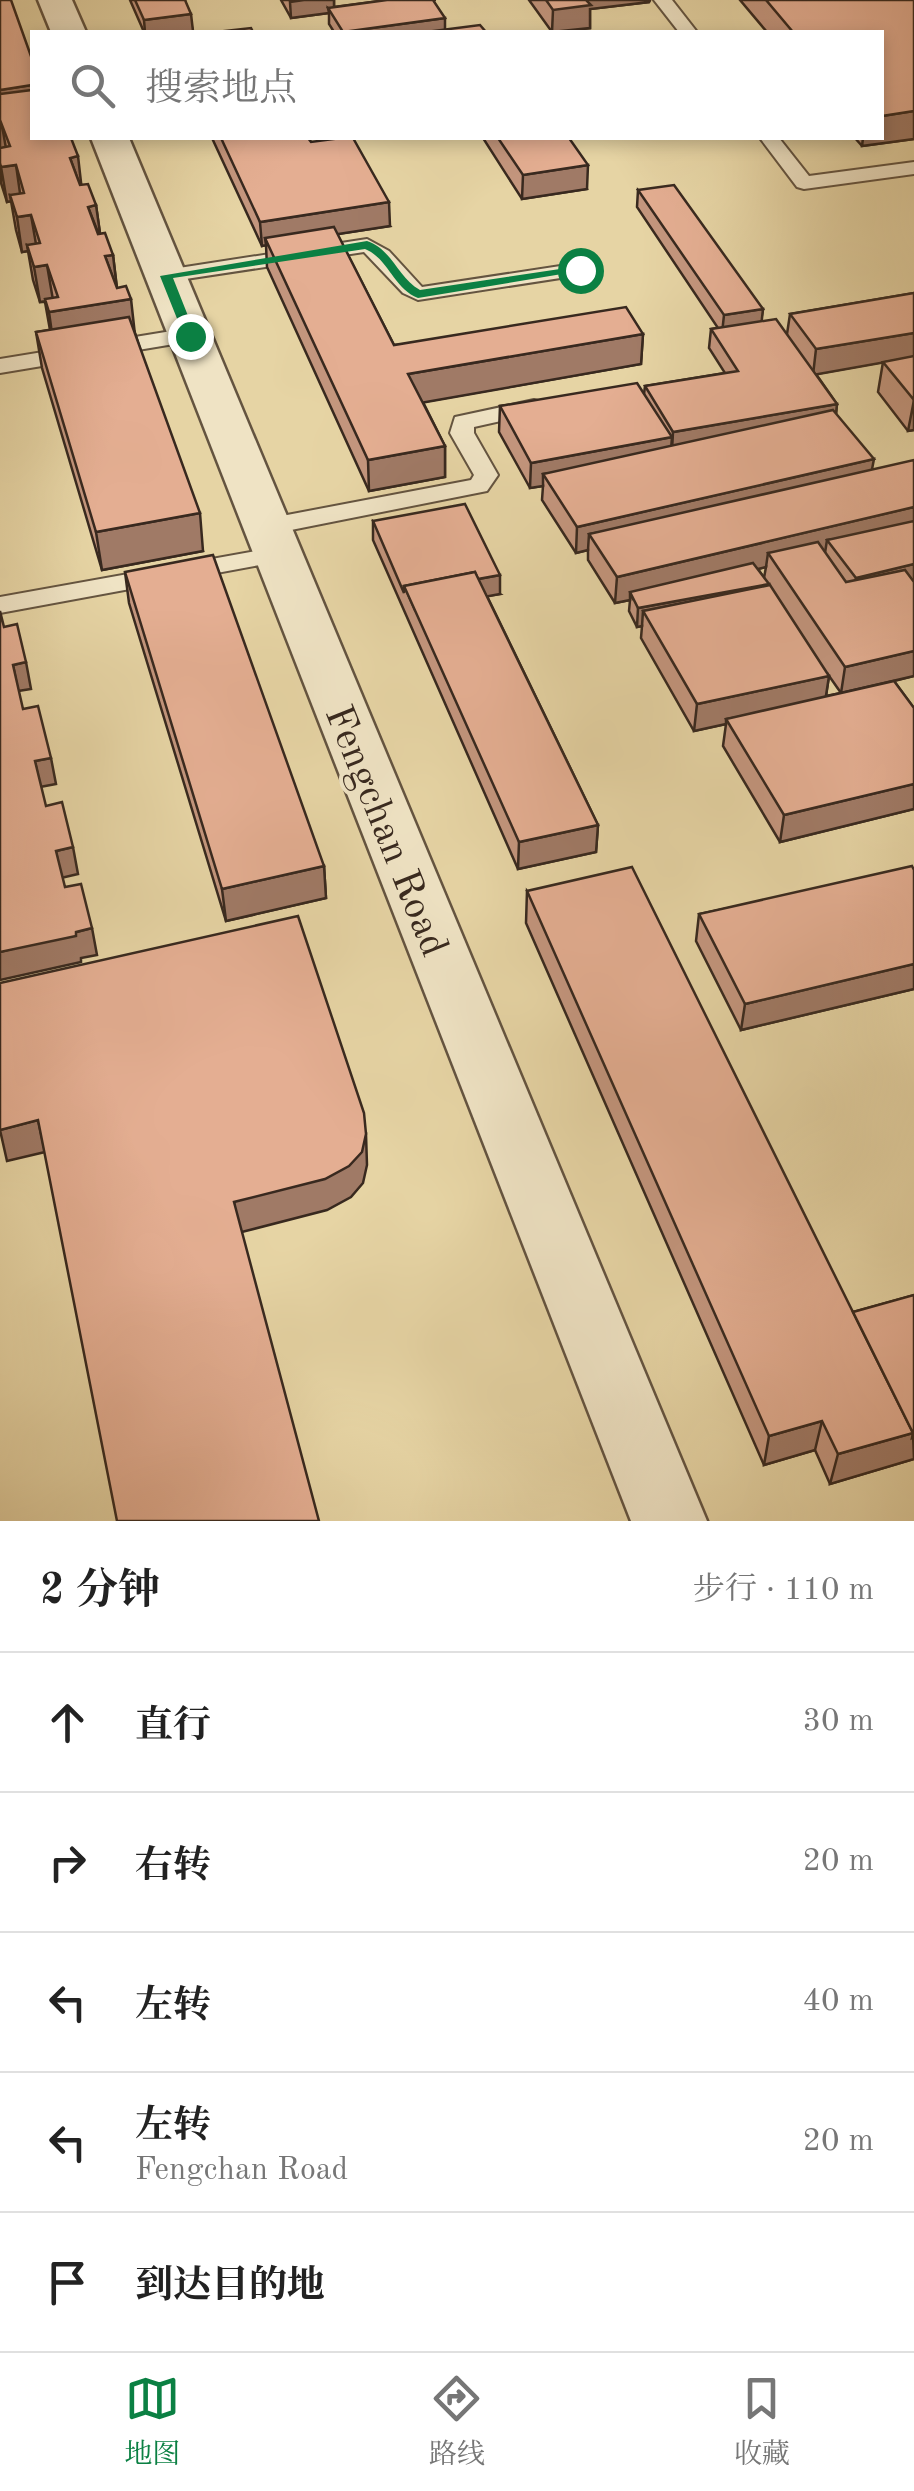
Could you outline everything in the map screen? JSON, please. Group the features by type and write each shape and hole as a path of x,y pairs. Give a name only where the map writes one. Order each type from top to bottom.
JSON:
{"street":[{"path":"55,0 67,30"},
{"name":"Fengchan Road","path":"111,140 668,1521"}],"lane":[{"path":"663,0 686,30"},
{"path":"771,140 804,183 914,168"},
{"path":"166,276 367,245 379,250 404,286 418,294 580,270"},
{"path":"0,366 190,336"},
{"path":"0,606 272,541 479,486 486,476 462,433 463,422 553,403"}],"building":[{"path":"0,0 11,0 30,53 30,85 0,90"},
{"path":"135,0 185,0 191,14 144,20"},
{"path":"387,0 433,0 445,18 342,30 328,8"},
{"path":"546,0 586,0 591,5 553,10"},
{"path":"766,0 914,0 914,111 884,116 884,30 791,30"},
{"path":"480,25 484,30 441,30"},
{"path":"30,90 30,140 72,140 78,156 70,158 80,185 88,184 96,205 88,207 98,234 105,233 113,255 105,256 117,288 126,286 131,299 49,312 45,299 58,297 47,265 34,267 27,245 40,243 31,215 17,217 10,195 24,193 16,165 1,167 0,163 0,148 10,146 0,120 0,94"},
{"path":"222,140 354,140 389,202 260,222"},
{"path":"499,140 570,140 588,165 523,175"},
{"path":"674,185 763,309 724,315 638,190"},
{"path":"334,227 394,345 626,307 643,334 408,374 445,446 368,460 265,238"},
{"path":"914,293 914,333 816,349 790,314"},
{"path":"129,317 200,513 96,532 36,332"},
{"path":"776,319 837,404 673,432 645,386 738,371 711,329"},
{"path":"914,356 914,400 883,362"},
{"path":"637,383 672,437 531,463 500,406"},
{"path":"833,410 874,459 577,527 543,474"},
{"path":"914,460 914,507 617,577 589,534"},
{"path":"465,504 500,575 478,579 475,572 404,586 404,593 373,521"},
{"path":"914,521 914,564 856,578 827,540"},
{"path":"818,542 846,582 905,570 914,582 914,651 845,667 768,553"},
{"path":"213,555 324,866 222,889 125,572"},
{"path":"753,563 769,584 638,608 630,592"},
{"path":"475,572 598,825 519,842 404,586"},
{"path":"770,585 829,676 697,704 643,611"},
{"path":"0,611 4,627 17,624 26,662 13,665 23,709 38,706 51,758 35,761 46,806 62,802 73,847 56,851 65,887 81,884 92,928 76,932 76,936 0,952"},
{"path":"894,681 914,708 914,784 784,815 726,719"},
{"path":"912,866 914,964 745,1004 699,914"},
{"path":"632,867 913,1433 838,1454 822,1421 769,1436 527,891"},
{"path":"298,916 364,1113 366,1134 362,1152 349,1166 325,1179 234,1202 319,1521 117,1521 38,1120 0,1130 0,983"},
{"path":"914,1295 914,1437 912,1438 913,1433 853,1312"}],"route":[{"path":"190,336 166,276 367,245 379,250 404,286 418,294 580,270"}]}
